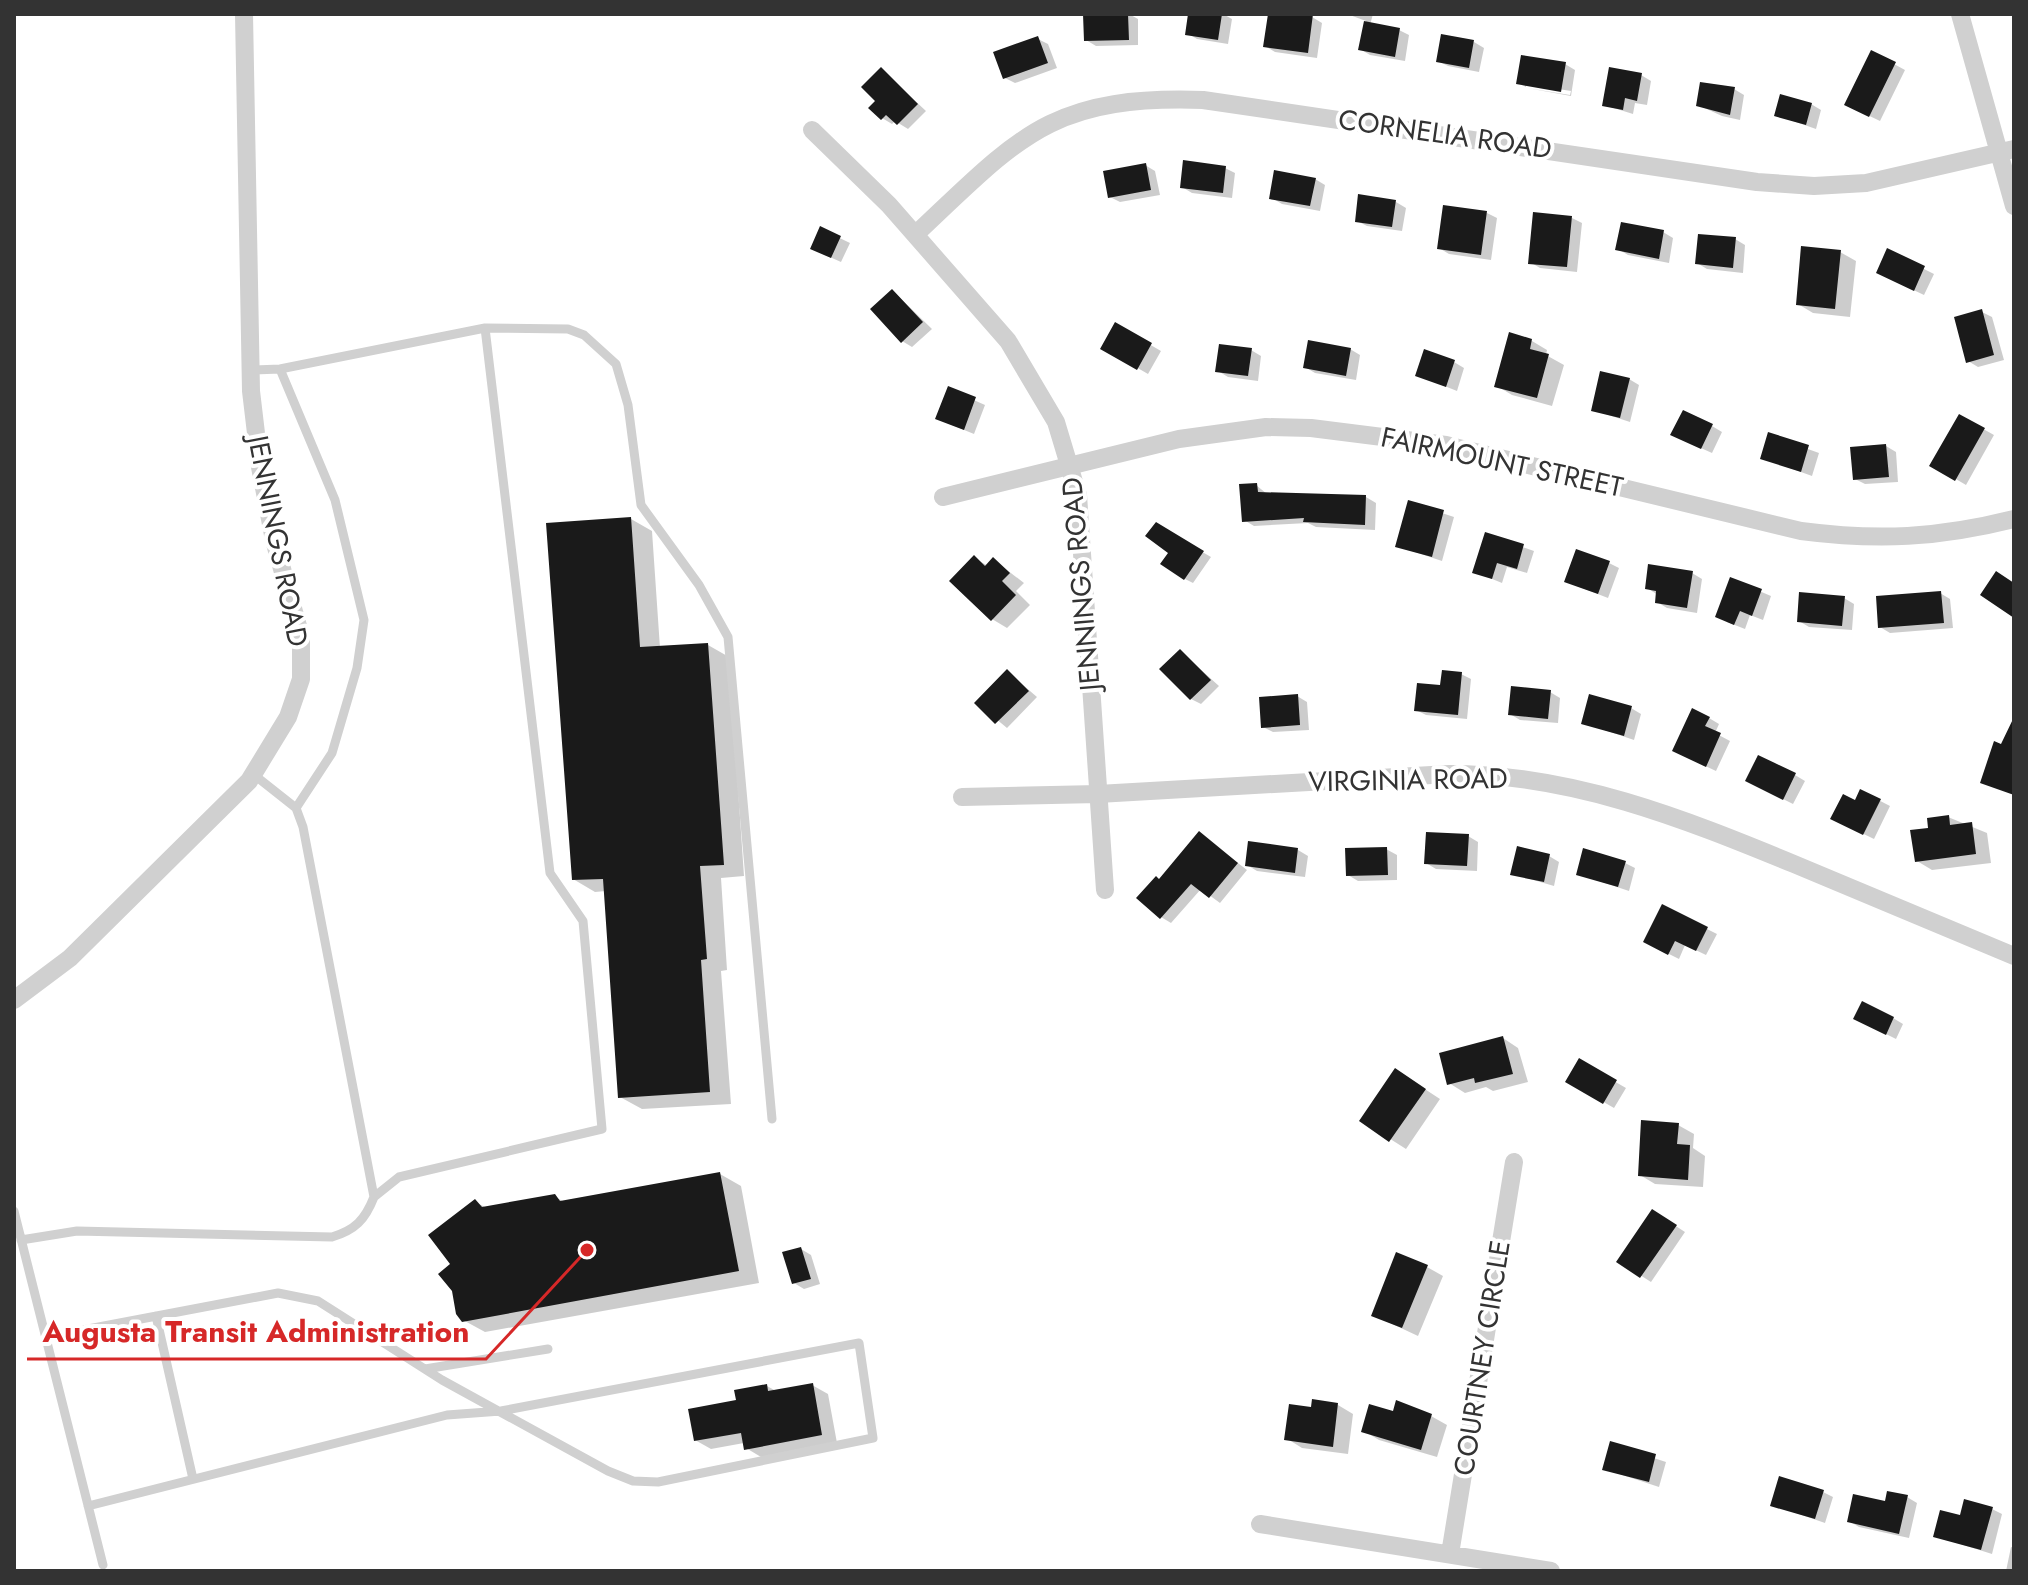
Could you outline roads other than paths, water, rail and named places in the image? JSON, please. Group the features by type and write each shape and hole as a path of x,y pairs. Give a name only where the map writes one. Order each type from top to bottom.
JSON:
{"street":[{"name":"JENNINGS ROAD","path":"14,1000 70,958 121,911 253,774 288,717 301,679 301,637 274,540 260,467 251,370 244,14"},
{"path":"1960,14 2007,152 2014,206"},
{"name":"CORNELIA ROAD","path":"916,234 1007,148 1042,126 1091,106 1152,98 1203,100 1757,182 1814,186 1866,183 2007,152"},
{"name":"JENNINGS ROAD","path":"812,130 916,234 1008,341 1056,422 1072,466 1078,495 1105,890"},
{"name":"FAIRMOUNT STREET","path":"943,497 1179,439 1266,427 1311,428 1446,445 1801,531 1844,537 1889,539 2014,519"},
{"name":"VIRGINIA ROAD","path":"962,797 1098,794 1449,774 1486,774 1565,784 1632,801 1694,823 2012,949"},
{"name":"COURTNEY CIRCLE","path":"1450,1554 1514,1162"},
{"path":"1260,1524 1551,1571"}],"lane":[{"path":"251,370 280,369 485,328 568,329 584,335 616,364 628,405 641,505 699,585 728,637 772,1119"},
{"path":"21,1240 77,1231 332,1237 352,1231 367,1214 374,1197 399,1177 602,1129 583,921 550,873 485,328"},
{"path":"280,369 335,500 364,620 357,668 332,753 296,808"},
{"path":"253,774 296,808 374,1197"},
{"path":"14,1211 103,1565"},
{"path":"46,1337 278,1293 318,1301 425,1369 501,1411 633,1481 658,1482 873,1438 859,1343 501,1411 447,1415 88,1506"},
{"path":"156,1316 193,1479"},
{"path":"425,1369 548,1349"}],"place":[{"name":"Augusta Transit Administration","path":"587,1250"}]}
